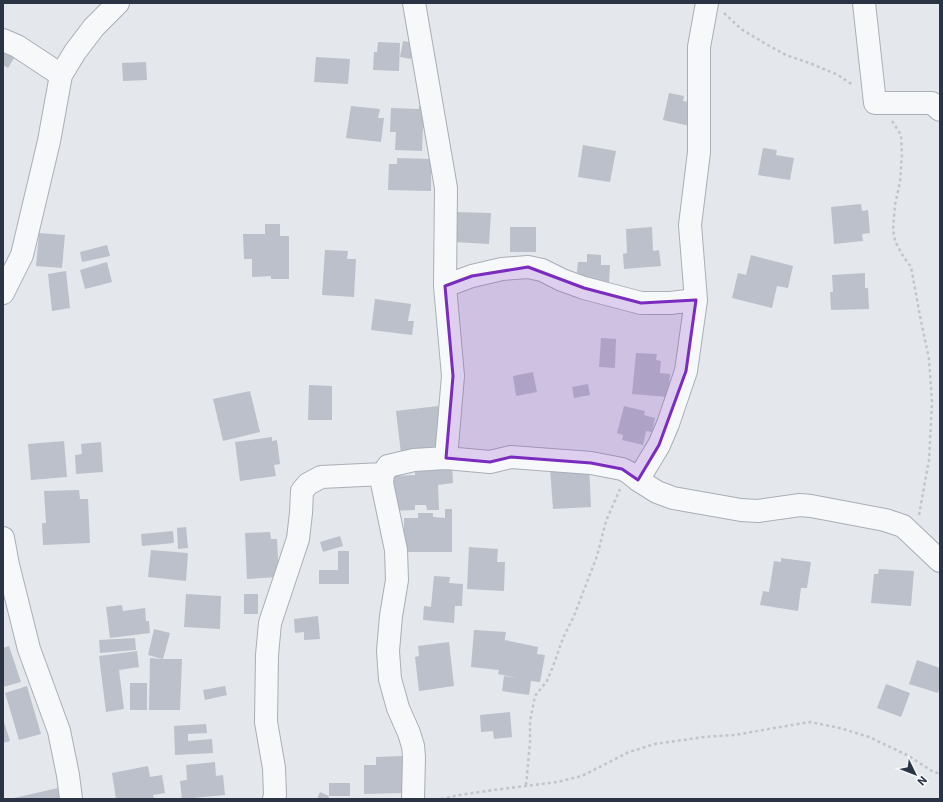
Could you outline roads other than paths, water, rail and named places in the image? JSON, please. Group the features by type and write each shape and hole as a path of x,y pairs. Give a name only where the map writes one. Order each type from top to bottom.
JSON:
{"street":[{"path":"3,293 22,255 49,141 61,75 75,52 94,27 118,3"},
{"path":"414,3 446,188 446,286 452,376 446,458"},
{"path":"864,3 875,103 932,103 940,110"},
{"path":"633,476 659,445 668,424 686,370 696,300 690,225 699,152 699,46 714,6"},
{"path":"3,40 17,46 61,75"},
{"path":"446,286 472,276 502,269 528,267 542,270 562,280 584,288 641,303 670,303 696,300"},
{"path":"414,799 413,746 410,733 398,708 390,679 388,651 391,616 397,580 396,550 382,483 383,474 388,466 414,460 446,458 490,462 511,457 591,462 622,469 657,492 673,498 741,510 758,511 800,505 812,506 885,520 903,526 940,561"},
{"path":"274,799 276,795 274,768 266,722 267,655 270,623 298,539 302,492 308,484 321,476 383,474"},
{"path":"3,538 8,565 29,648 59,731 68,774 71,799"}]}
